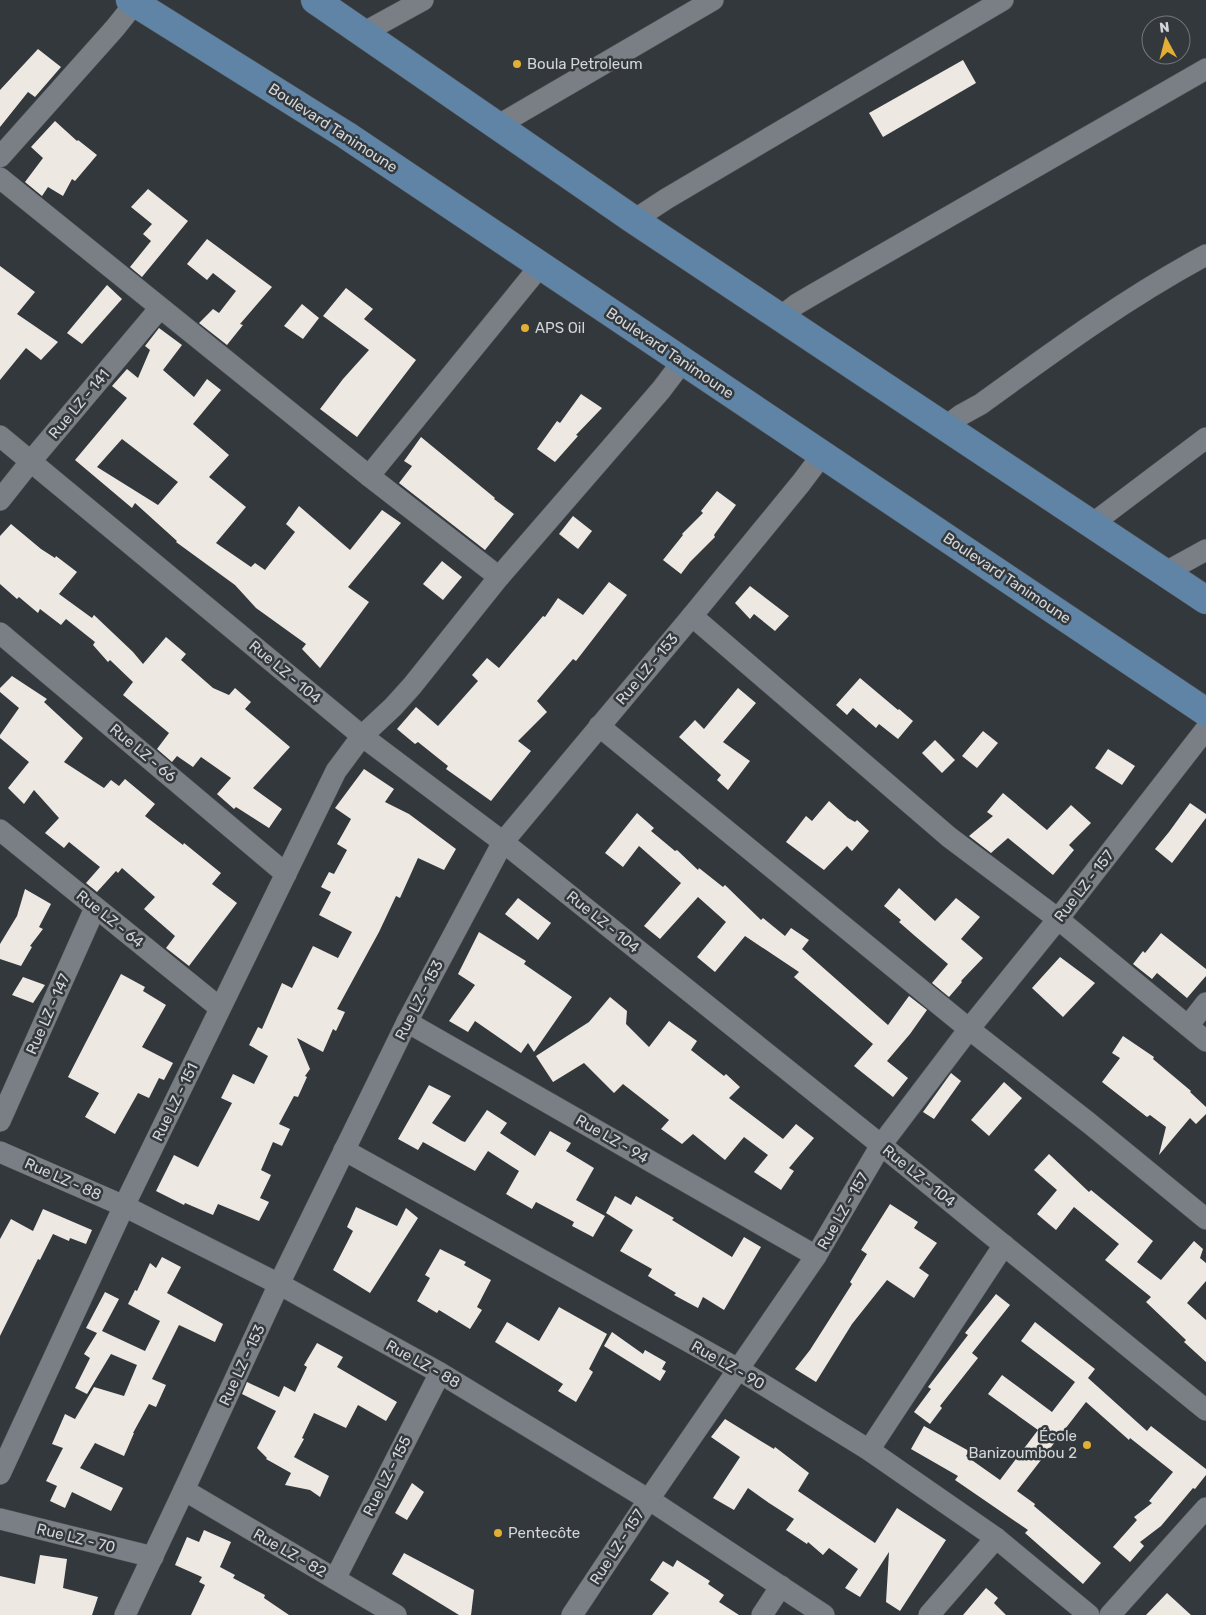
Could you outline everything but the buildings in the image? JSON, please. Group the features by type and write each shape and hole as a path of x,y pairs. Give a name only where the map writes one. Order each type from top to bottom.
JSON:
{"main road":[{"path":"315,0 634,220 1206,600"},
{"name":"Boulevard Tanimoune","path":"133,2 346,135 1206,712"}],"street":[{"path":"363,33 422,0"},
{"path":"497,126 713,0"},
{"path":"634,220 1003,0"},
{"path":"0,157 115,28 133,2"},
{"path":"780,317 814,294 1206,69"},
{"path":"0,178 369,476 499,577"},
{"path":"945,427 961,415 982,404 1103,317 1166,277 1206,255"},
{"path":"369,476 541,265"},
{"name":"Rue LZ - 141","path":"0,500 30,461 160,308"},
{"name":"Rue LZ - 151","path":"0,1474 124,1206 336,771 362,736 412,686 499,577 661,390 683,361"},
{"name":"Rue LZ - 104","path":"0,436 362,736 502,842 882,1145 1206,1410"},
{"path":"1092,524 1206,438"},
{"name":"Rue LZ - 153","path":"125,1615 279,1284 344,1150 407,1022 502,842 692,616 822,455"},
{"path":"1166,572 1206,550"},
{"path":"692,616 949,837 1058,919 1206,1041"},
{"name":"Rue LZ - 66","path":"0,633 286,874"},
{"path":"599,726 970,1029 1206,1218"},
{"name":"Rue LZ - 157","path":"572,1615 649,1499 816,1256 882,1145 970,1029 1206,730"},
{"name":"Rue LZ - 64","path":"0,830 220,1008"},
{"name":"Rue LZ - 147","path":"0,1121 95,908"},
{"path":"1188,1026 1206,1003"},
{"name":"Rue LZ - 94","path":"407,1022 816,1256"},
{"name":"Rue LZ - 90","path":"344,1150 738,1369 869,1450 996,1538 1089,1615"},
{"name":"Rue LZ - 88","path":"0,1152 124,1206 279,1284 440,1372 649,1499 824,1615"},
{"path":"869,1450 1004,1245"},
{"name":"Rue LZ - 155","path":"335,1579 440,1372"},
{"name":"Rue LZ - 82","path":"184,1490 396,1615"},
{"path":"1110,1615 1206,1508"},
{"name":"Rue LZ - 70","path":"0,1519 153,1557"},
{"path":"929,1615 996,1538"},
{"path":"762,1615 781,1586"}],"place":[{"name":"Boula Petroleum","path":"517,64"},
{"name":"APS Oil","path":"525,328"},
{"name":"École Banizoumbou 2","path":"1087,1445"},
{"name":"Pentecôte","path":"498,1533"}]}
